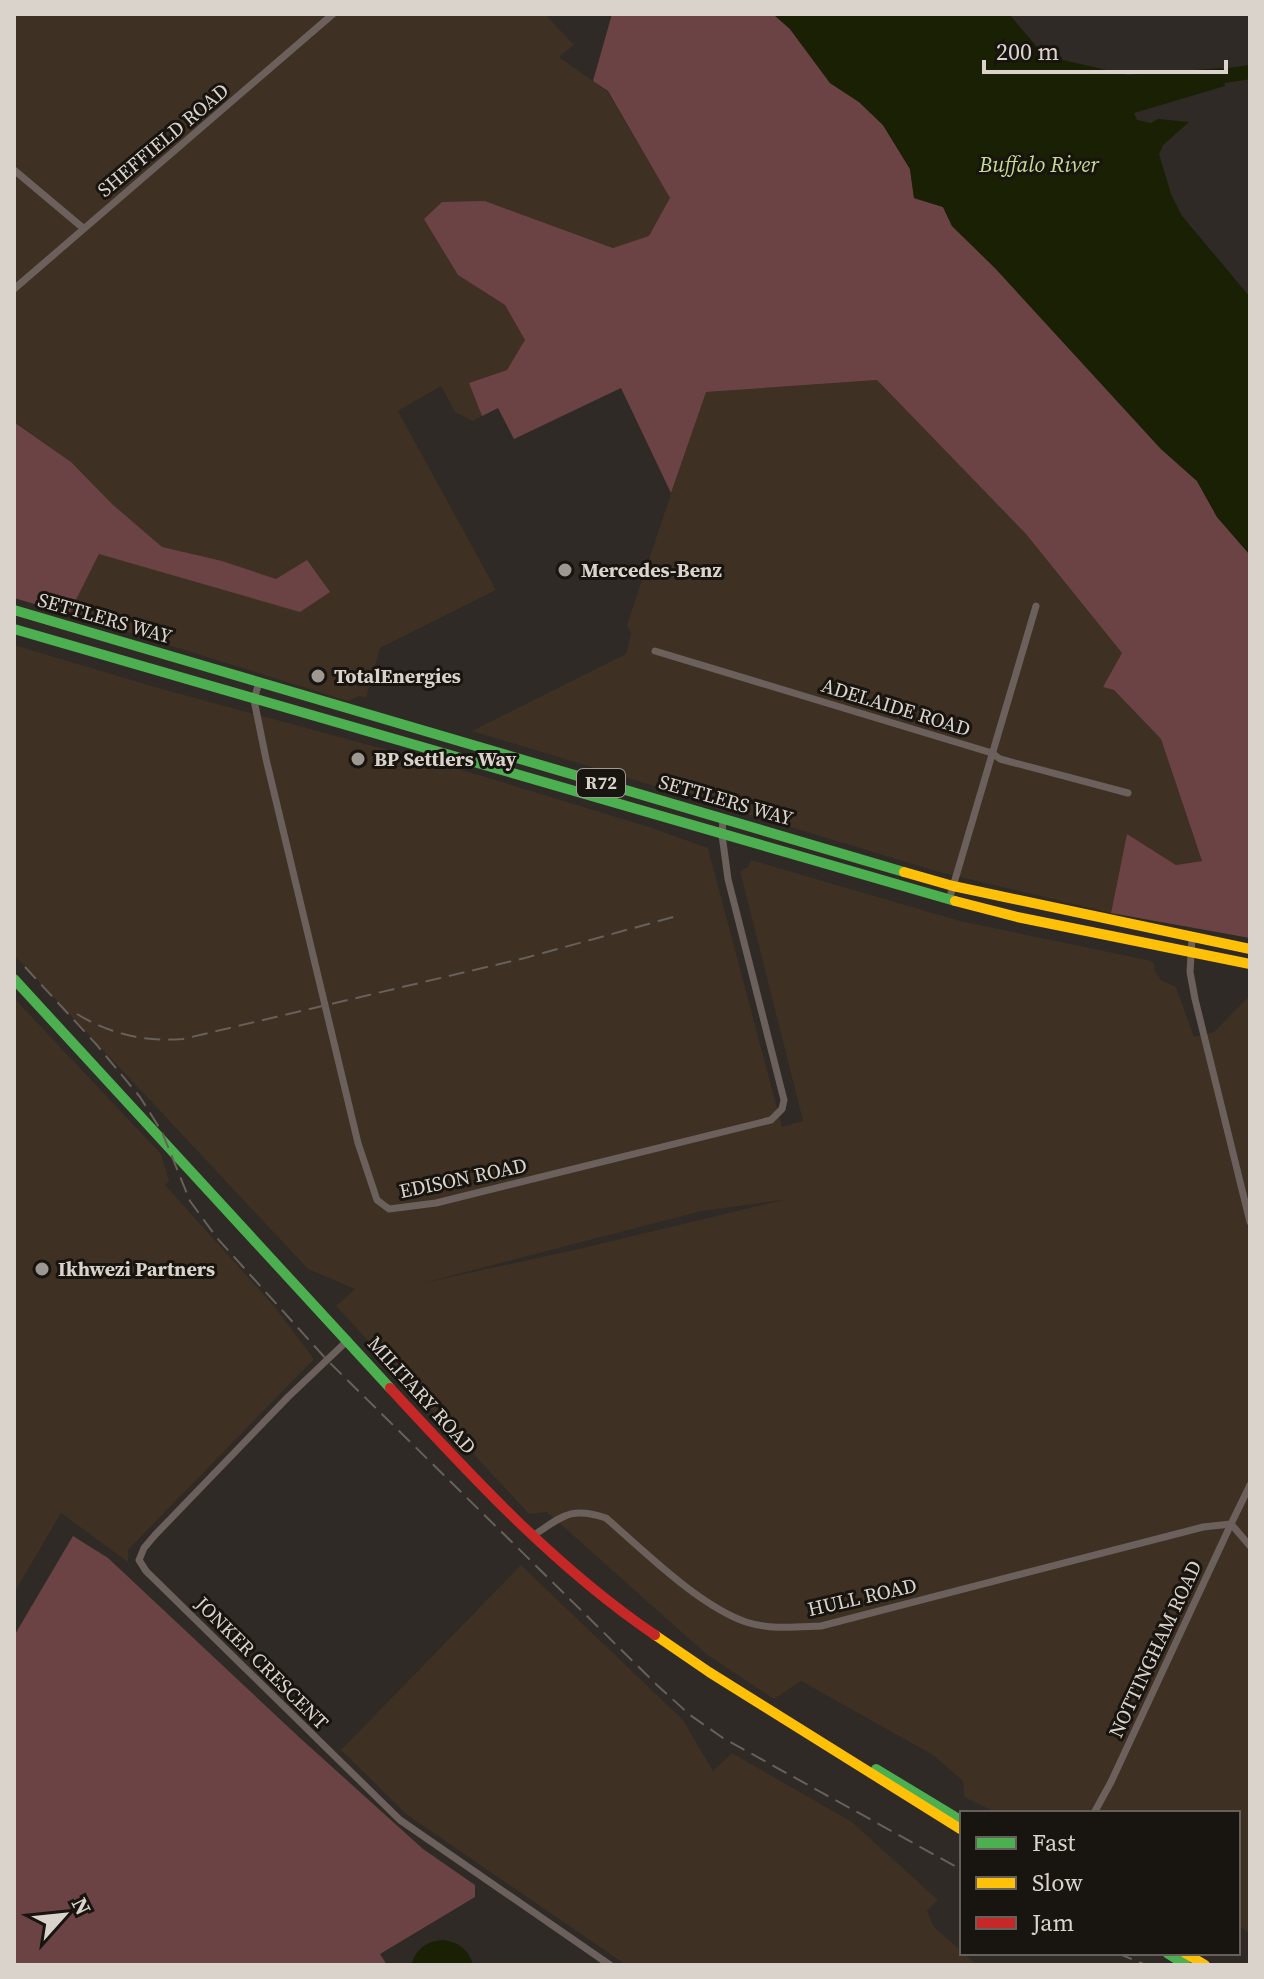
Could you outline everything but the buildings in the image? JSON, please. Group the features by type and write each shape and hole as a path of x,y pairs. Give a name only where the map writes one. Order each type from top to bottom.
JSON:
{"main road":[{"name":"SETTLERS WAY","path":"14,610 953,886 1250,949"},
{"name":"SETTLERS WAY","path":"14,629 949,900 1017,917 1250,964"},
{"name":"MILITARY ROAD","path":"14,979 480,1486 534,1535 631,1619 754,1701 960,1829"},
{"name":"MILITARY ROAD","path":"862,1766 874,1768 960,1820"}],"street":[{"name":"SHEFFIELD ROAD","path":"14,289 333,14"},
{"path":"14,170 83,228"},
{"path":"949,900 1036,606"},
{"name":"ADELAIDE ROAD","path":"655,651 992,753 1000,759 1128,793"},
{"name":"EDISON ROAD","path":"259,682 254,700 358,1143 377,1200 389,1209 436,1203 693,1141 771,1120 779,1113 784,1100 728,879 723,818"},
{"path":"1192,938 1190,972 1195,999 1250,1222"},
{"name":"JONKER CRESCENT","path":"348,1340 288,1397 155,1535 139,1560 146,1571 400,1820 610,1965"},
{"name":"NOTTINGHAM ROAD","path":"1095,1811 1250,1485"},
{"name":"HULL ROAD","path":"534,1535 573,1512 587,1511 606,1518 702,1598 746,1621 778,1628 821,1626 1203,1527 1231,1524"},
{"path":"1231,1524 1250,1546"}],"shaded area":[{"path":"14,14 545,14 574,45 559,57 607,91 671,199 650,236 614,248 485,201 458,275 505,305 526,340 507,370 469,383 482,416 472,421 455,412 441,386 398,411 496,590 380,648 366,698 359,696 348,701 69,614 99,554 71,462 14,421"},
{"path":"612,14 773,14 790,29 830,83 859,102 883,125 910,169 914,198 943,207 952,226 995,268 1161,449 1197,481 1217,517 1250,555 1250,938 1111,913 1127,834 1176,865 1202,861 1161,739 1114,690 1103,687 1122,653 1026,534 877,380 706,392 671,493 621,388 514,439 498,408 482,416 469,383 507,370 525,340 505,305 458,275 424,219 442,202 485,201 613,248 649,236 670,198 608,91 593,81"},
{"path":"877,380 1026,534 1122,653 1114,690 1161,739 1202,861 1176,865 1127,834 1111,913 939,872 472,731 626,654 631,634 627,625 705,392"},
{"path":"14,422 71,462 112,504 162,547 222,561 276,579 307,560 330,592 300,612 99,554 69,614 14,598"},
{"path":"14,645 155,687 472,773 708,848 782,1127 803,1121 740,871 748,867 751,860 960,921 1147,960 1154,963 1161,980 1176,987 1194,1037 1214,1032 1250,995 1250,1933 1240,1927 1240,1811 993,1811 964,1797 963,1781 933,1755 801,1681 774,1699 706,1654 547,1512 529,1514 336,1306 355,1289 308,1269 14,955","holes":["783,1200 583,1248 423,1283 702,1211"]},
{"path":"14,998 161,1154 169,1181 165,1185 274,1306 314,1359 128,1550 128,1562 61,1513 14,1593"},
{"path":"73,1536 108,1558 423,1849 475,1885 475,1897 380,1954 387,1965 14,1965 14,1636"},
{"path":"521,1565 683,1720 713,1771 732,1753 852,1822 938,1900 927,1911 934,1927 960,1950 960,1955 966,1955 977,1965 626,1965 406,1814 341,1750"}],"water":[{"name":"Buffalo River","path":"773,14 1009,14 1037,47 1063,60 1128,75 1222,68 1225,86 1134,113 1137,120 1151,123 1158,119 1189,122 1163,145 1159,154 1171,194 1182,216 1250,297 1250,555 1217,517 1197,481 1161,449 995,268 952,226 943,207 914,198 910,169 883,125 859,102 830,83 790,29"},
{"path":"443,1940 462,1948 473,1965 411,1965 422,1947"}],"waterway":[{"path":"1223,76 1250,72"}],"railway":[{"path":"77,1014 102,1027 128,1035 183,1039 525,958 677,916"},
{"path":"25,967 140,1097 162,1132 190,1201 217,1238 327,1360 658,1686 690,1715 723,1738 960,1869"},
{"path":"1122,1955 1146,1965"}],"traffic: fast":[{"path":"14,610 904,872"},
{"path":"14,629 955,901"},
{"path":"14,979 390,1388"},
{"path":"876,1769 960,1820"},
{"path":"1170,1955 1186,1965"}],"traffic: slow":[{"path":"904,872 953,886 1250,949"},
{"path":"955,901 1017,917 1250,964"},
{"path":"655,1635 960,1829"},
{"path":"1188,1955 1205,1965"}],"traffic: jam":[{"path":"390,1388 515,1519 583,1580 655,1635"}],"place":[{"name":"Mercedes-Benz","path":"565,570"},
{"name":"TotalEnergies","path":"318,676"},
{"name":"BP Settlers Way","path":"358,759"},
{"name":"Ikhwezi Partners","path":"42,1269"}]}
